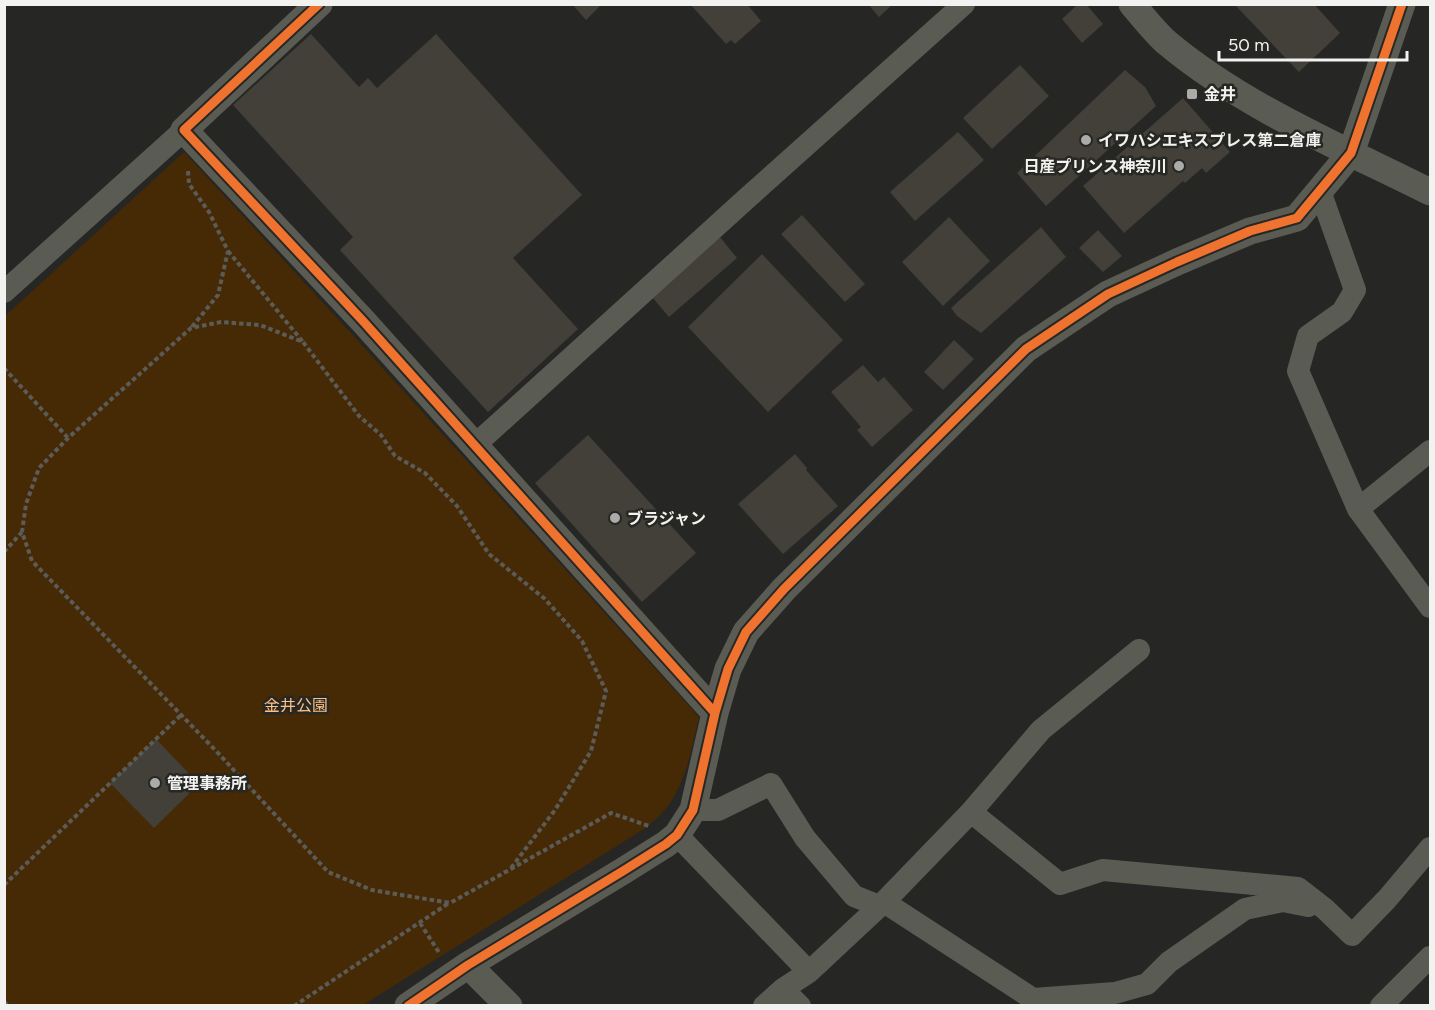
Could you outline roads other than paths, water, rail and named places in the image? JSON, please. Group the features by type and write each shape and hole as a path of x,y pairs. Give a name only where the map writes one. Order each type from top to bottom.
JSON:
{"street":[{"path":"4,292 184,130 319,4"},
{"path":"475,445 964,4"},
{"path":"1132,4 1165,41 1226,86 1305,130 1431,192"},
{"path":"408,1005 677,835 693,810 715,713 728,669 746,632 784,589 1026,349 1108,294 1250,231 1297,218 1352,153 1402,4"},
{"path":"184,130 363,321 715,713"},
{"path":"1320,191 1355,290 1342,312 1308,336 1298,371 1358,509 1431,607"},
{"path":"1358,509 1431,452"},
{"path":"764,1005 809,972 882,904 971,812 1041,730 1140,650"},
{"path":"693,810 718,810 771,784 805,838 854,896 882,904 1036,1002 1115,993 1147,984 1169,962 1245,909 1283,901 1325,909"},
{"path":"971,812 1060,884 1102,870 1298,888 1325,909 1352,935 1431,848"},
{"path":"677,835 809,972"},
{"path":"1382,1005 1431,957"},
{"path":"461,970 510,1005"},
{"path":"783,989 800,1005"}],"place":[{"name":"金井","path":"1192,94"},
{"name":"イワハシエキスプレス第二倉庫","path":"1086,140"},
{"name":"日産プリンス神奈川","path":"1179,166"},
{"name":"ブラジャン","path":"615,518"},
{"name":"管理事務所","path":"155,783"}],"park label":[{"name":"金井公園","path":"296,705"}]}
